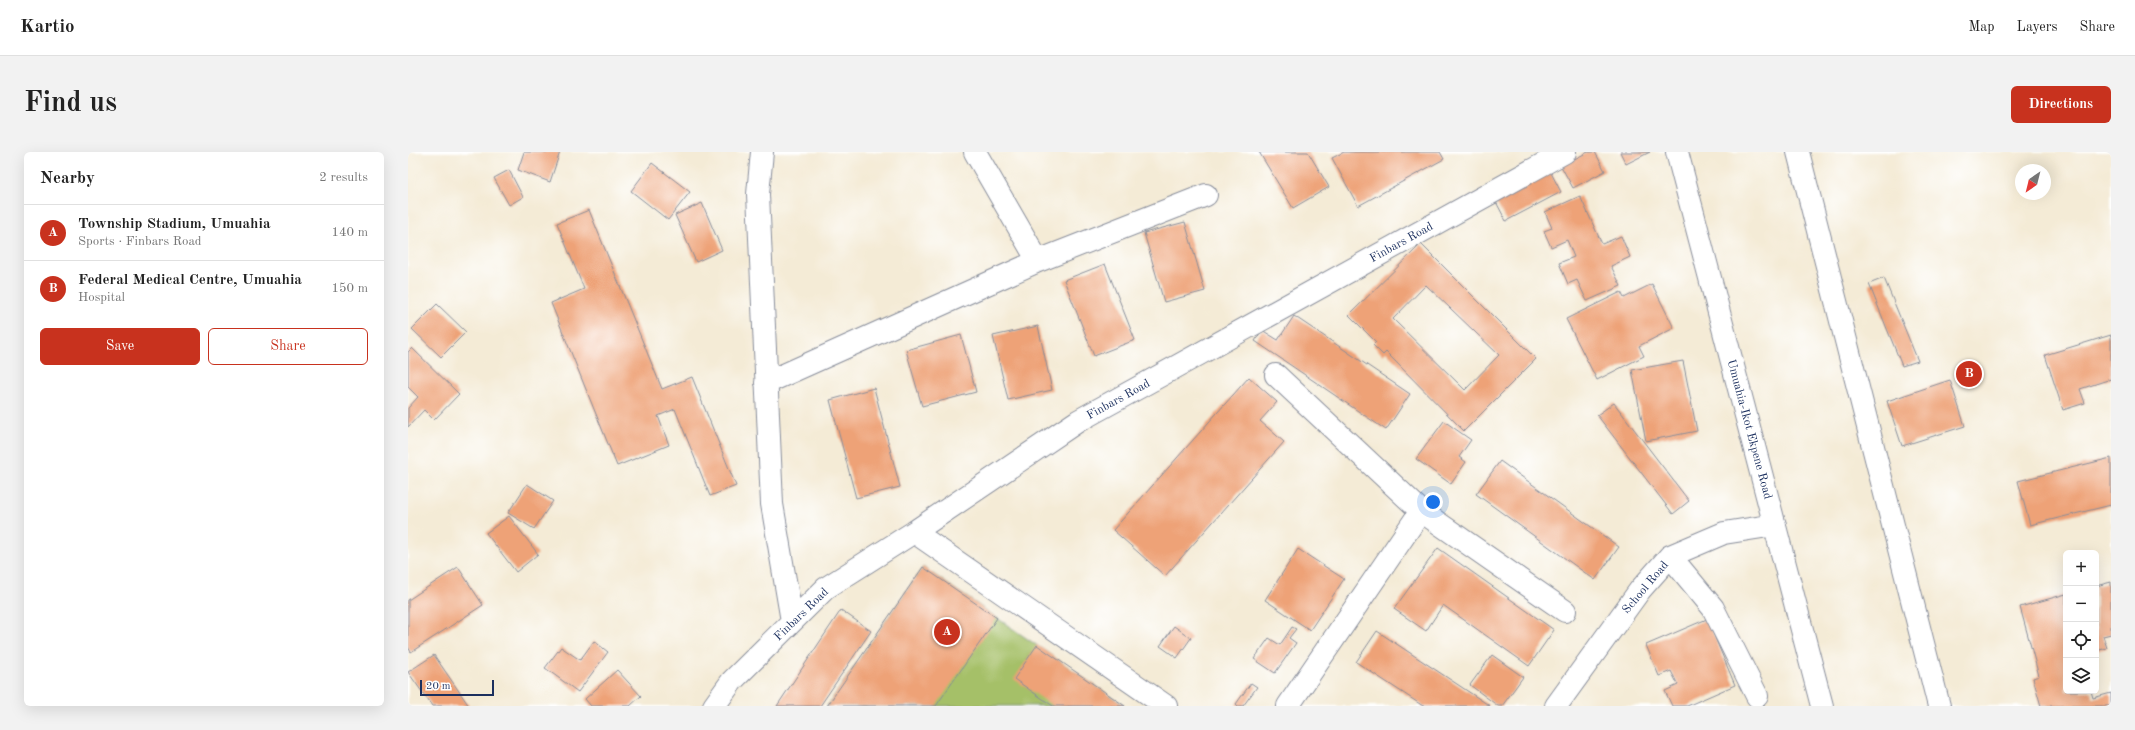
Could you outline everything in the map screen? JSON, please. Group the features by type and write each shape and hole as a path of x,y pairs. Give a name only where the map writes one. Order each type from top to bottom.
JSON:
{"street":[{"path":"762,152 758,194 772,504 792,621"},
{"path":"975,152 1038,261"},
{"name":"Finbars Road","path":"714,706 732,682 826,588 914,532 1078,421 1565,152"},
{"name":"Umuahia-Ikot Ekpene Road","path":"1677,152 1822,706"},
{"path":"1798,152 1939,706"},
{"path":"766,383 1038,261 1206,195"},
{"path":"1276,375 1421,511 1565,611"},
{"path":"1288,706 1421,511"},
{"name":"School Road","path":"1556,706 1640,590 1670,556 1724,533 1775,525"},
{"path":"914,532 1166,706"},
{"path":"1670,556 1713,608 1757,696"}],"green space":[{"path":"923,567 1125,706 827,706"}],"building":[{"path":"524,152 560,152 550,182 518,170"},
{"path":"1259,152 1308,152 1329,187 1293,208"},
{"path":"1344,152 1440,152 1444,159 1358,206 1332,158"},
{"path":"1588,152 1595,152 1605,171 1573,188 1561,166"},
{"path":"1620,152 1650,152 1626,164"},
{"path":"652,163 690,192 668,220 631,191"},
{"path":"509,170 523,197 509,205 494,178"},
{"path":"1550,171 1561,192 1506,221 1495,200"},
{"path":"1580,196 1602,244 1621,236 1630,257 1611,266 1621,286 1587,301 1577,280 1568,284 1559,263 1574,257 1567,240 1551,247 1544,231 1552,228 1545,212"},
{"path":"702,203 722,250 696,262 675,215"},
{"path":"589,210 662,389 692,377 736,486 710,496 675,409 658,416 669,445 617,466 551,303 584,289 557,223"},
{"path":"1185,222 1205,291 1164,302 1144,233"},
{"path":"1421,244 1536,359 1464,431 1386,352 1383,355 1373,345 1376,342 1349,315","holes":["1426,285 1499,355 1465,390 1393,319"]},
{"path":"1105,264 1135,340 1094,356 1064,280"},
{"path":"1884,278 1918,361 1902,366 1869,284"},
{"path":"1652,284 1674,328 1639,346 1644,356 1597,380 1566,319 1621,292 1624,298"},
{"path":"437,304 466,332 441,357 412,329"},
{"path":"1294,316 1410,394 1386,430 1255,341 1262,330 1278,340"},
{"path":"1038,326 1052,390 1008,400 993,336"},
{"path":"961,335 976,392 922,406 906,350"},
{"path":"2111,335 2111,379 2080,389 2085,403 2063,410 2045,355"},
{"path":"412,348 459,394 434,420 424,410 408,427 408,408 418,397 408,387 408,352"},
{"path":"1683,361 1697,431 1646,441 1632,370"},
{"path":"1249,377 1277,402 1260,421 1284,442 1165,576 1113,530"},
{"path":"1950,380 1965,426 1902,446 1887,401"},
{"path":"874,388 900,487 856,498 830,400"},
{"path":"1614,403 1689,501 1673,514 1597,415"},
{"path":"1444,421 1471,440 1459,457 1466,462 1451,484 1416,459"},
{"path":"2111,458 2111,505 2030,525 2018,481"},
{"path":"1500,461 1619,547 1595,580 1476,494"},
{"path":"527,484 553,501 534,529 508,513"},
{"path":"509,516 538,554 516,572 486,533"},
{"path":"1438,548 1554,630 1529,666 1443,605 1426,631 1394,609"},
{"path":"1298,549 1344,579 1310,630 1265,600"},
{"path":"458,567 483,605 411,652 408,647 408,600"},
{"path":"923,567 997,618 936,706 827,706"},
{"path":"2111,582 2111,634 2103,636 2107,648 2099,650 2099,586"},
{"path":"2063,595 2063,694 2092,694 2093,698 2111,693 2111,706 2041,706 2033,678 2039,676 2020,607"},
{"path":"841,610 871,631 820,706 777,706"},
{"path":"1707,619 1735,685 1687,706 1672,706 1665,691 1678,685 1671,671 1659,676 1646,645"},
{"path":"1174,626 1191,638 1177,658 1160,646"},
{"path":"1292,627 1296,629 1289,638 1296,643 1275,673 1254,659 1269,638 1280,645"},
{"path":"1377,631 1490,706 1423,706 1356,662"},
{"path":"594,641 608,652 578,692 545,668 561,647 580,660"},
{"path":"1037,645 1125,706 1053,706 1014,679"},
{"path":"434,655 469,706 432,706 408,672"},
{"path":"1492,655 1523,677 1502,706 1498,706 1470,685"},
{"path":"617,670 641,696 630,706 591,706 585,699"},
{"path":"1251,683 1257,687 1243,706 1238,706 1236,704"}],"place":[{"name":"Federal Medical Centre, Umuahia","path":"1969,374"},
{"name":"Township Stadium, Umuahia","path":"947,632"}]}
